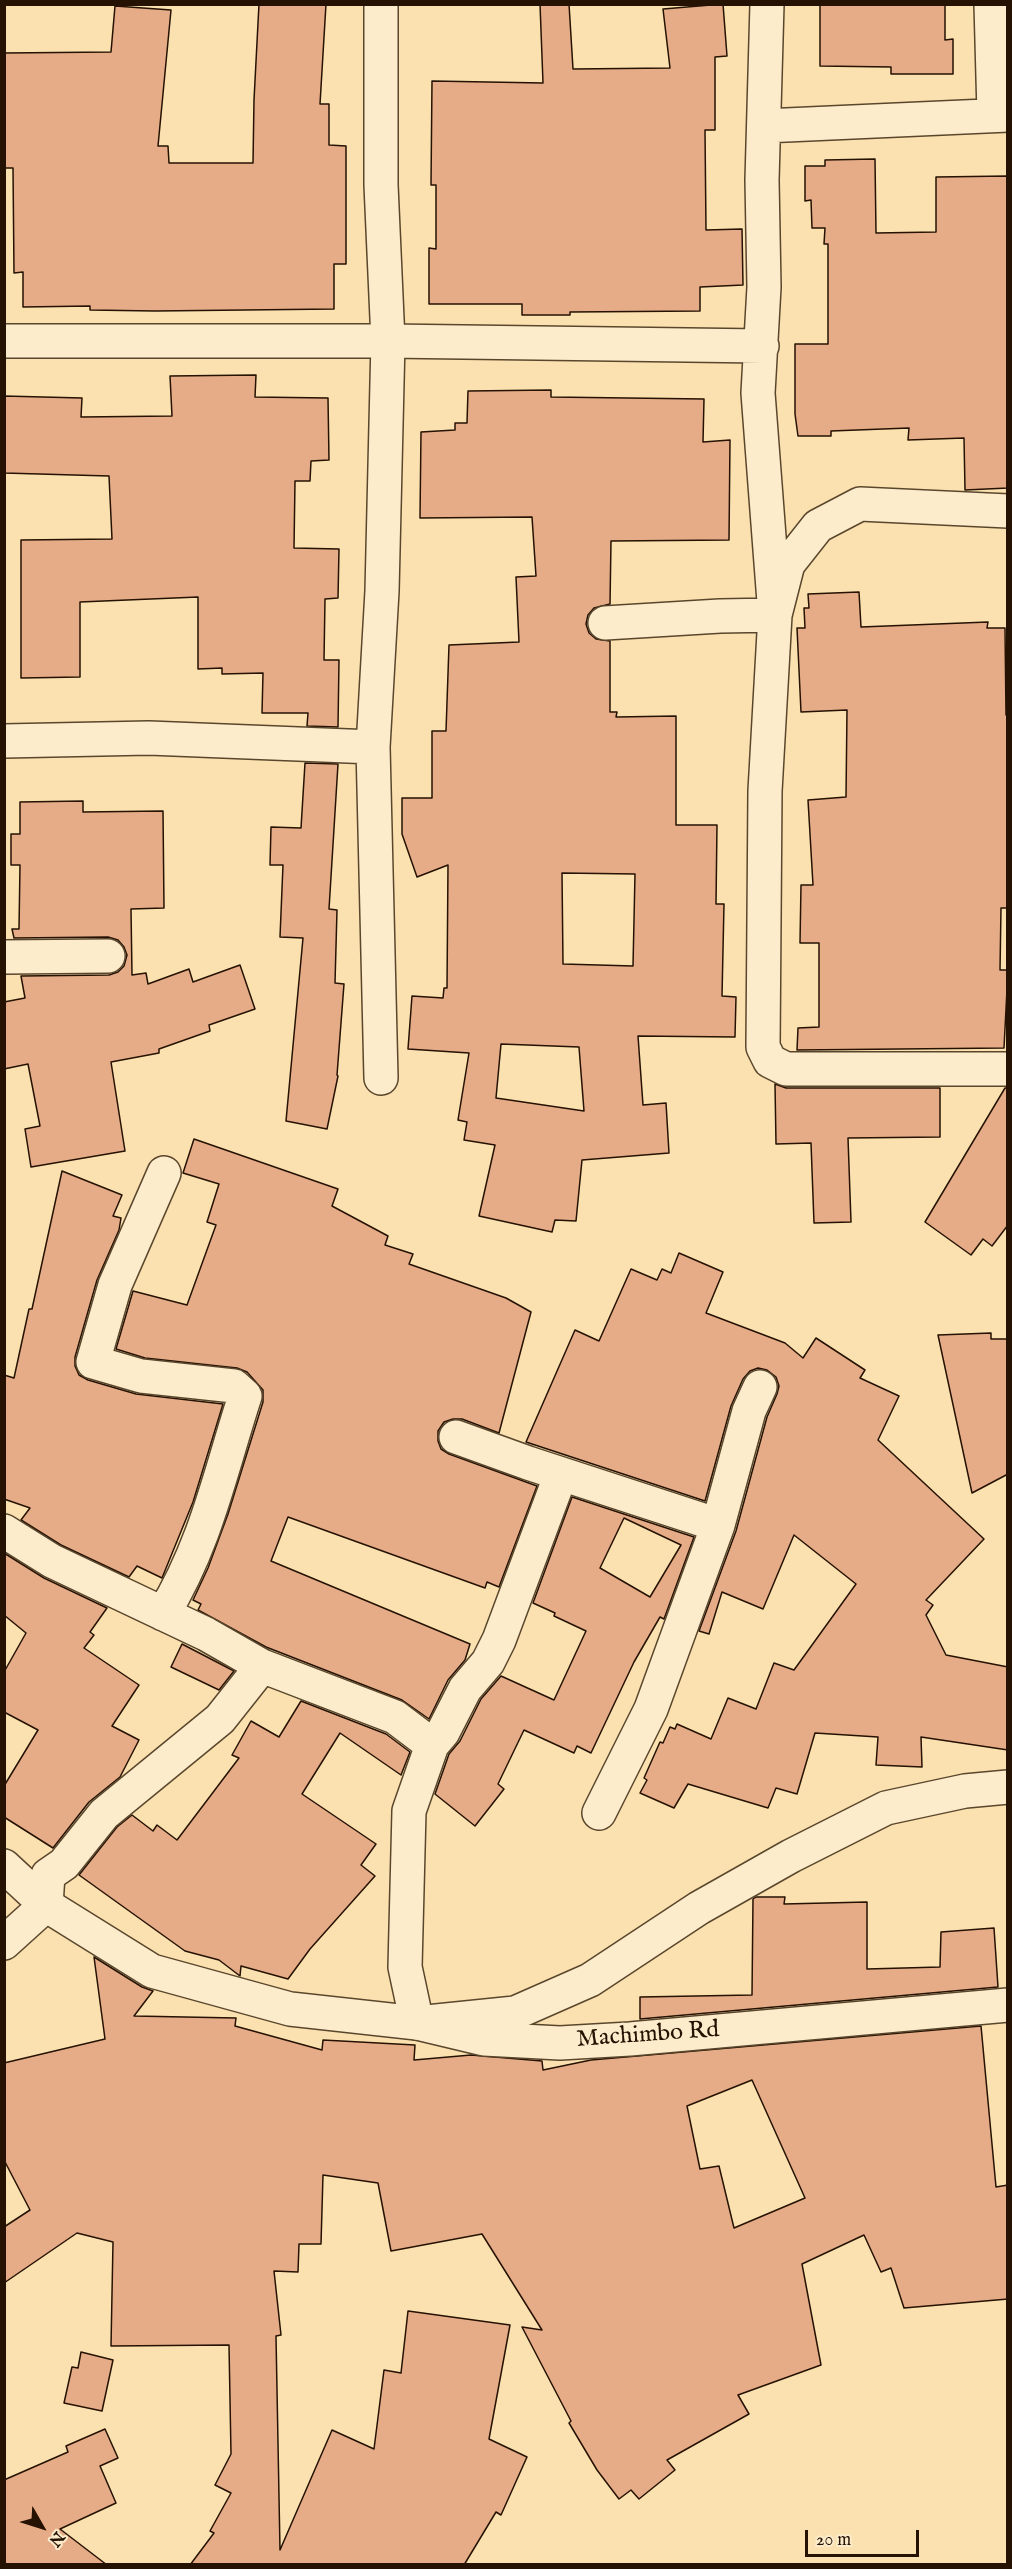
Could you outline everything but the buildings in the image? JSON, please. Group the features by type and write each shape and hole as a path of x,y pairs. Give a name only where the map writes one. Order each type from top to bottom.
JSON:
{"street":[{"path":"381,4 381,185 388,341 382,591 373,747 381,1078"},
{"path":"767,4 762,346 758,393 775,615 765,791 763,1047 770,1061 786,1069 1008,1069"},
{"path":"764,126 1001,114 991,4"},
{"path":"4,341 388,341 762,346"},
{"path":"775,615 788,564 818,526 860,504 1008,510"},
{"path":"605,623 775,615"},
{"path":"4,741 149,738 373,747"},
{"path":"4,957 108,956"},
{"path":"163,1614 183,1582 196,1552 245,1396 234,1386 141,1376 93,1362 115,1285 164,1173"},
{"path":"599,1813 651,1709 718,1525 749,1411 760,1388"},
{"path":"456,1437 718,1525"},
{"path":"561,1474 499,1640 488,1662 465,1689 443,1732 432,1745 409,1810 405,1967 417,2024 515,2013 590,1980 699,1908 791,1856 886,1808 965,1791 1008,1787"},
{"path":"4,1531 52,1561 206,1634 262,1666 395,1718 432,1745"},
{"path":"4,1943 46,1905 48,1875 64,1864 104,1814 220,1719 262,1666"},
{"name":"Machimbo Rd","path":"4,1866 46,1905 152,1971 290,2009 417,2024 484,2039 560,2043 630,2039 1008,2005"}]}
